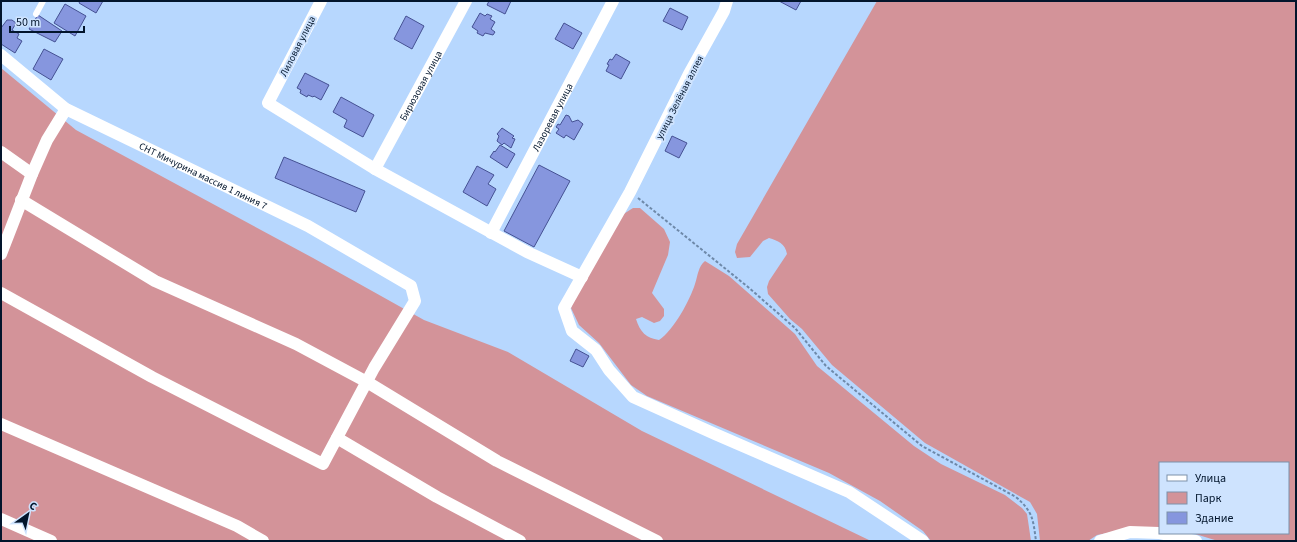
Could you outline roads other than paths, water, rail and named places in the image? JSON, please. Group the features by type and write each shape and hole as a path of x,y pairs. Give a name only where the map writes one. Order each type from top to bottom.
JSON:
{"street":[{"name":"Лиловая улица","path":"321,1 268,103 375,169"},
{"name":"Бирюзовая улица","path":"375,169 466,1"},
{"name":"Лазоревая улица","path":"491,233 613,1"},
{"name":"улица Зелёная аллея","path":"727,1 724,11 630,192 564,308 572,331 596,350 609,370 633,397 849,492 923,541"},
{"name":"СНТ Мичурина массив 1 линия 7","path":"1,56 66,109 308,226 411,286 416,301 367,382"},
{"path":"2,246 47,140 66,109"},
{"path":"1,152 32,174"},
{"path":"375,169 527,252 582,277"},
{"path":"21,200 155,281 296,344 367,382 497,461 657,541"},
{"path":"1,293 152,377 323,464 367,382"},
{"path":"1,424 237,526 263,541"},
{"path":"337,438 437,497 520,541"},
{"path":"1,519 51,541"},
{"path":"1100,541 1130,532 1159,533"},
{"path":"1164,534 1196,541"}],"lane":[{"path":"36,14 43,1"}]}
